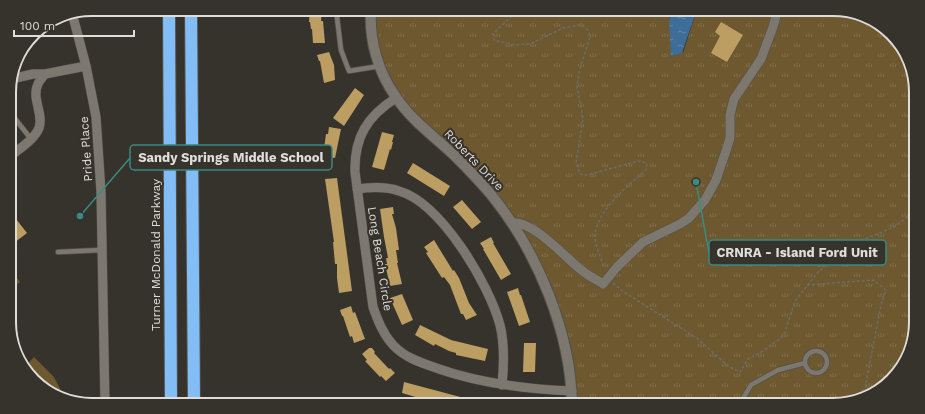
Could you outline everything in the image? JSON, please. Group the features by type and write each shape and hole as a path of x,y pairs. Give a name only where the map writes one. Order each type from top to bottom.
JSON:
{"highway":[{"name":"Turner McDonald Parkway","path":"169,16 171,398"},
{"path":"192,16 194,398"}],"street":[{"name":"Roberts Drive","path":"370,16 374,50 383,75 396,98 414,119 477,178 512,223 535,263 553,305 565,349 572,398"},
{"path":"512,223 522,224 534,229 581,270 603,284 617,267 643,242 689,218 705,200 716,180 730,138 730,115 734,99 761,59 776,16"},
{"name":"Pride Place","path":"74,19 86,66 96,117 101,192 105,398"},
{"path":"18,77 86,66"},
{"path":"16,151 31,139 38,130 40,120 36,89 45,74"},
{"name":"Long Beach Circle","path":"396,98 385,105 366,124 360,136 354,160 373,307 379,324 387,337 401,352 418,362 460,376 502,385 536,390 572,391"},
{"path":"357,189 370,187 385,188 412,196 430,209 456,241 481,280 499,324 504,354 502,385"}],"lane":[{"path":"337,16 341,50 349,71 380,66"},
{"path":"16,120 31,139"},
{"path":"58,252 102,250"},
{"path":"816,351 823,353 828,363 825,370 818,373 808,370 805,362 807,356 816,351"},
{"path":"743,398 751,385 778,370 805,362"}],"path":[{"path":"513,16 494,34 494,40 514,45 530,44 563,28 581,24 588,30 590,37 579,72 577,86 583,119 576,163 580,174 587,175 638,161 646,163 646,170 611,202 598,224 595,236 607,278 624,292 698,339 728,366 740,372 748,360 780,338 785,332 795,301 807,284 820,271 867,238 894,227 909,216"},
{"path":"807,284 874,280 886,290 881,305 865,388 861,392"}],"green space":[{"path":"372,16 670,16 669,21 683,53 695,16 838,16 848,17 871,26 887,38 899,54 906,73 909,92 909,327 908,337 899,360 887,376 871,388 848,397 571,398 564,348 536,268 501,207 391,91 372,35"},
{"path":"16,277 20,282 16,285"},
{"path":"34,357 54,377 61,391 54,388 38,376 28,363"}],"water":[{"path":"670,16 695,16 682,53 671,56"}],"building":[{"path":"309,16 321,16 325,43 313,43 312,29 309,22"},
{"path":"721,22 743,35 727,62 711,53 720,36 715,32"},
{"path":"329,52 334,65 335,80 324,83 320,61 317,55"},
{"path":"355,88 364,95 344,126 333,118"},
{"path":"329,127 341,129 335,158 323,156 326,134 328,134"},
{"path":"382,132 394,135 391,150 390,149 384,170 372,167"},
{"path":"413,163 450,186 444,196 407,173"},
{"path":"337,178 352,291 339,293 337,264 335,264 334,242 325,179"},
{"path":"462,200 481,222 472,229 453,207"},
{"path":"393,207 394,214 392,214 396,228 399,250 396,250 397,263 402,284 390,286 385,264 387,264 386,258 388,258 380,209"},
{"path":"16,219 27,233 16,241"},
{"path":"491,237 511,274 501,280 480,243"},
{"path":"434,240 459,278 469,303 477,315 466,320 463,314 461,314 450,285 444,277 442,278 426,253 428,252 424,247"},
{"path":"518,288 530,322 519,326 507,292"},
{"path":"402,294 413,320 402,325 390,298"},
{"path":"351,306 353,313 355,312 365,339 354,343 352,336 350,337 340,310"},
{"path":"420,325 451,340 488,349 485,361 456,355 456,353 435,344 434,346 415,335"},
{"path":"524,343 536,343 535,372 523,372"},
{"path":"369,348 372,348 375,352 374,353 389,369 390,368 395,373 386,381 381,376 380,377 365,361 367,360 362,354"},
{"path":"404,382 464,398 419,398 402,393"}],"place":[{"name":"CRNRA - Island Ford Unit","path":"696,182"},
{"name":"Sandy Springs Middle School","path":"80,216"}]}
